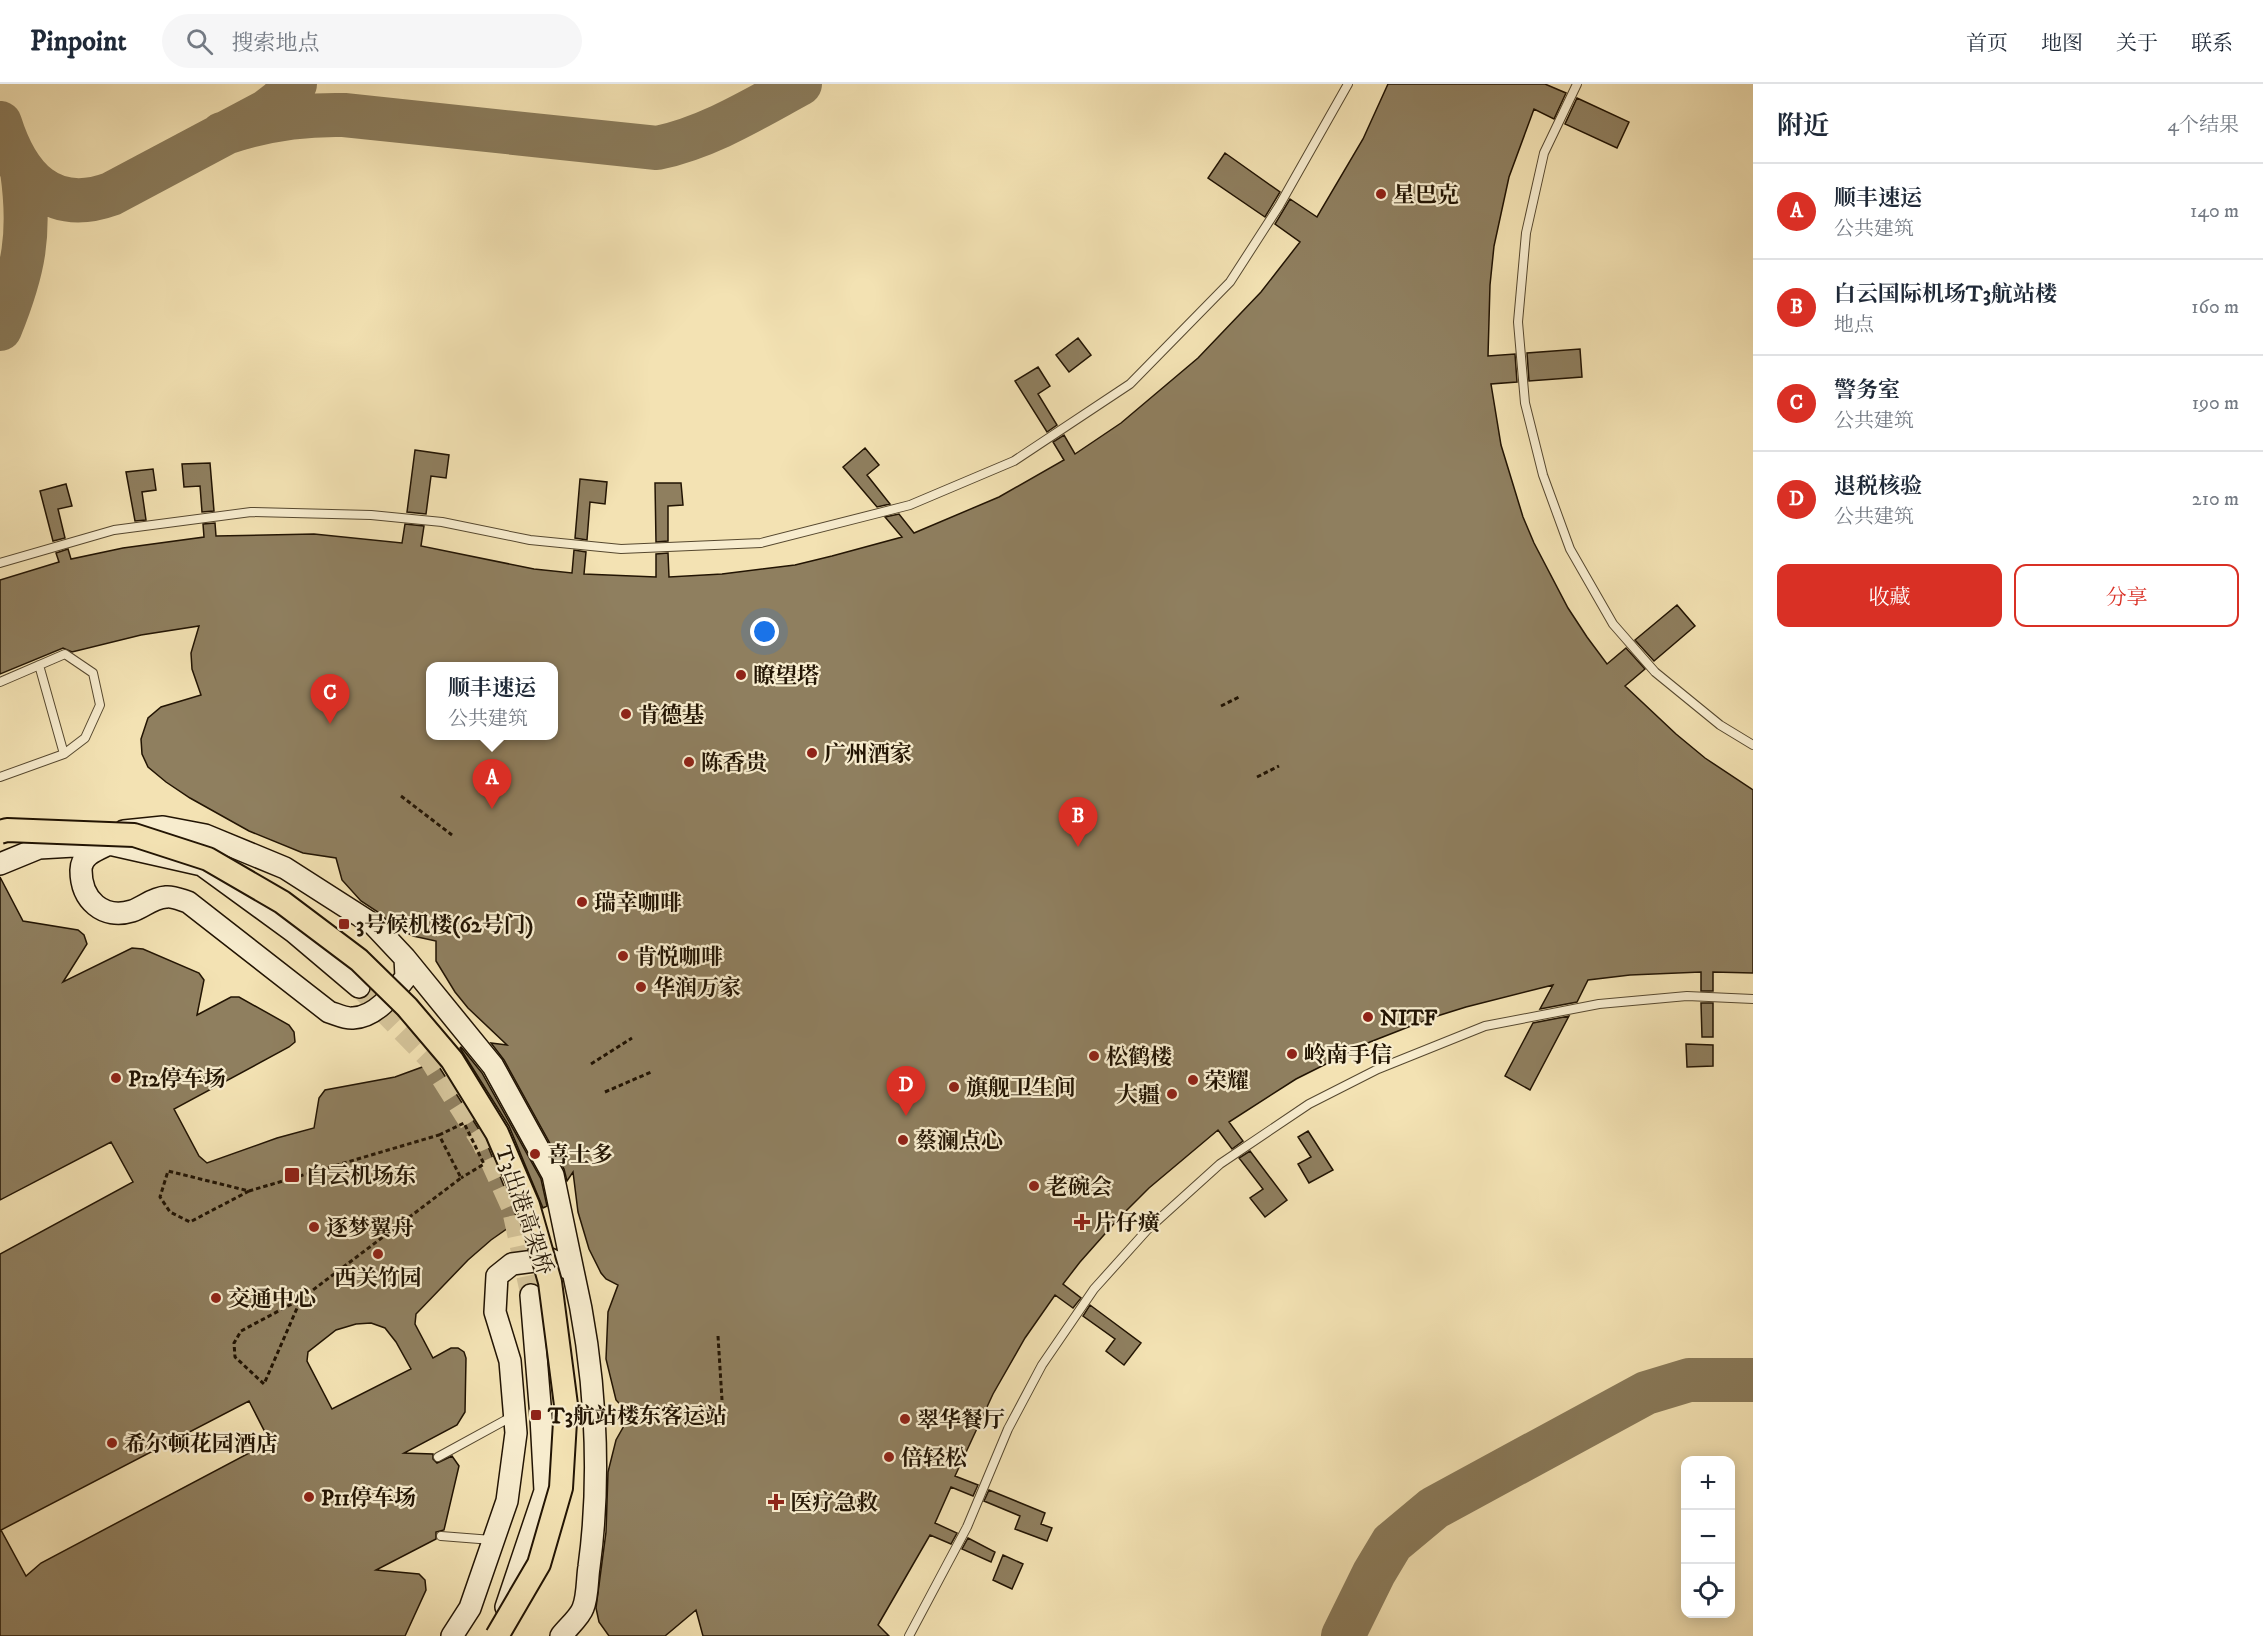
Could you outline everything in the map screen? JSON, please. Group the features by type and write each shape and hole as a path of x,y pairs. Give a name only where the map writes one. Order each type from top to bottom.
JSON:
{"main road":[{"path":"53,847 94,835 163,827 205,836 285,868 374,925 405,958 493,1066 553,1175 579,1298 589,1372 595,1456 591,1548 583,1608 561,1636"},
{"name":"T3出港高架桥","path":"0,832 7,830 134,835 208,859 282,902 359,960 407,1007 452,1060 497,1133 528,1205 550,1282 566,1405 561,1488 539,1564 496,1636"},
{"path":"109,844 85,857 81,868 84,892 95,906 109,913 132,910 151,900 168,896 188,902 329,1012 352,1018 370,1014 391,997 406,977 405,958"},
{"path":"0,864 39,848 109,844 202,865 294,932 359,987"},
{"path":"452,1636 470,1608 507,1501 516,1433 510,1361 495,1312 497,1276 512,1264 550,1258 573,1271"},
{"path":"496,1636 518,1577 544,1491 541,1417 531,1295"}],"lane":[{"path":"0,563 114,530 251,512 371,515 442,522 530,540 621,549 761,543 910,505 1014,461 1130,384 1230,282 1279,206 1348,84"},
{"path":"1577,84 1544,153 1526,233 1518,322 1525,403 1543,475 1570,549 1613,624 1655,672 1720,725 1753,745"},
{"path":"0,681 64,654 93,673 100,705 85,738 64,754 1,774"},
{"path":"39,665 64,754"},
{"path":"909,1636 967,1527 1008,1429 1042,1365 1094,1289 1140,1237 1220,1164 1318,1099 1378,1069 1485,1026 1599,1004 1687,996 1753,999"},
{"path":"438,1457 515,1416"},
{"path":"441,1536 494,1540"}],"path":[{"path":"1221,706 1241,696"},
{"path":"1257,777 1279,766"},
{"path":"401,796 452,835"},
{"path":"591,1064 632,1038"},
{"path":"606,1092 651,1072"},
{"path":"249,1191 168,1171 160,1197 170,1212 190,1222 249,1191 439,1135 464,1123 474,1142 484,1164 461,1178 301,1299 241,1331 234,1342 235,1357 264,1384 301,1299"},
{"path":"439,1135 461,1178"},
{"path":"718,1336 722,1400"}],"building":[{"path":"1388,84 1545,84 1566,93 1554,119 1534,109 1509,177 1494,246 1490,285 1488,356 1515,354 1517,382 1491,384 1501,445 1523,517 1534,543 1568,608 1587,637 1607,664 1626,648 1645,669 1625,686 1705,758 1753,790 1753,973 1713,972 1713,991 1701,991 1701,972 1630,975 1588,980 1577,1002 1540,1009 1553,985 1466,1007 1370,1042 1296,1079 1229,1122 1243,1141 1232,1149 1218,1130 1149,1188 1080,1262 1063,1284 1081,1298 1073,1308 1055,1295 1025,1338 993,1394 955,1476 978,1485 973,1496 951,1487 935,1523 957,1533 951,1544 930,1535 878,1625 889,1636 703,1636 696,1610 665,1636 609,1636 599,1622 596,1608 606,1532 608,1472 616,1440 630,1415 616,1400 606,1359 608,1312 618,1285 606,1279 601,1273 589,1249 578,1212 573,1172 567,1181 564,1169 504,1060 491,1043 507,1045 468,1008 455,992 436,961 436,941 413,936 390,924 381,914 361,901 342,880 336,858 303,853 249,831 190,798 148,767 142,754 141,739 148,718 161,707 201,695 192,669 191,653 199,626 141,635 72,652 63,648 0,674 0,580 59,562 56,553 68,549 71,559 123,548 204,537 203,524 215,523 216,536 314,534 402,543 405,524 424,526 421,546 534,569 572,573 574,550 586,552 584,574 656,577 656,554 668,553 669,577 722,574 795,565 902,537 885,517 899,514 914,533 999,497 1064,460 1053,442 1064,435 1075,454 1121,423 1198,358 1261,292 1300,242 1275,224 1290,199 1317,217 1363,139"},
{"path":"1577,98 1629,122 1617,148 1565,124"},
{"path":"1225,153 1280,192 1265,217 1208,178"},
{"path":"1078,338 1091,355 1069,372 1056,355"},
{"path":"1580,349 1582,377 1529,381 1527,353"},
{"path":"1038,367 1050,386 1038,394 1057,425 1047,432 1015,381"},
{"path":"865,448 879,465 867,475 890,504 877,507 843,467"},
{"path":"415,450 449,455 446,478 431,476 426,514 407,512"},
{"path":"210,463 214,511 202,512 200,486 184,487 182,464"},
{"path":"153,469 156,490 142,492 146,520 135,521 126,472"},
{"path":"580,479 607,482 605,504 590,502 587,540 575,538"},
{"path":"655,483 681,483 683,505 668,506 668,541 656,542"},
{"path":"66,484 72,506 58,509 65,538 53,541 40,491"},
{"path":"1677,605 1695,626 1654,661 1635,640"},
{"path":"0,877 23,921 78,930 84,935 87,944 63,982 132,948 143,949 199,973 204,980 197,1015 231,997 239,997 289,1025 294,1032 295,1042 289,1047 174,1109 199,1156 207,1163 277,1138 314,1128 319,1098 325,1090 395,1077 436,1062 485,1139 518,1221 468,1260 416,1314 415,1324 433,1358 451,1348 458,1348 464,1352 466,1358 465,1412 457,1425 404,1453 433,1454 433,1459 437,1463 452,1456 459,1466 444,1530 436,1532 436,1539 376,1570 419,1574 425,1580 426,1590 405,1636 0,1636 0,1254 133,1182 111,1142 0,1200","holes":["371,1323 385,1328 411,1369 332,1409 307,1361 308,1352 336,1330 356,1324","249,1401 270,1442 41,1563 26,1576 1,1530"]},
{"path":"1701,1003 1713,1003 1713,1037 1702,1037"},
{"path":"1569,1016 1530,1090 1505,1076 1533,1023"},
{"path":"1686,1044 1713,1045 1713,1066 1687,1067"},
{"path":"461,1047 482,1073 541,1179 547,1206 543,1208 509,1126"},
{"path":"1308,1131 1333,1170 1309,1183 1298,1164 1311,1157 1298,1137"},
{"path":"1250,1151 1287,1200 1265,1217 1250,1198 1263,1189 1239,1158"},
{"path":"1090,1305 1141,1343 1124,1365 1106,1351 1115,1339 1083,1316"},
{"path":"989,1490 1045,1513 1041,1524 1052,1528 1047,1541 1015,1529 1020,1516 984,1501"},
{"path":"968,1538 995,1552 991,1562 962,1549"},
{"path":"1003,1555 1023,1564 1012,1589 993,1580"}],"taxiway":[{"path":"0,123 16,160 39,187 70,200 89,199 111,194 267,111 280,101 295,84"},
{"path":"222,134 282,119 344,115 657,148 713,130 800,84"},
{"path":"0,329 15,288 23,252 26,214 22,171"},
{"path":"1343,1636 1374,1573 1392,1543 1434,1508 1646,1393 1689,1380 1753,1380"}],"tunnel":[{"path":"359,987 430,1060 482,1142 512,1208 531,1295"}],"place":[{"name":"星巴克","path":"1381,194"},
{"name":"瞭望塔","path":"741,675"},
{"name":"肯德基","path":"626,714"},
{"name":"警务室","path":"330,724"},
{"name":"广州酒家","path":"812,753"},
{"name":"陈香贵","path":"689,762"},
{"name":"顺丰速运","path":"492,809"},
{"name":"白云国际机场T3航站楼","path":"1078,847"},
{"name":"瑞幸咖啡","path":"582,902"},
{"name":"3号候机楼(62号门)","path":"344,924"},
{"name":"肯悦咖啡","path":"623,956"},
{"name":"华润万家","path":"641,987"},
{"name":"NITF","path":"1368,1017"},
{"name":"岭南手信","path":"1292,1054"},
{"name":"松鹤楼","path":"1094,1056"},
{"name":"P12停车场","path":"116,1078"},
{"name":"荣耀","path":"1193,1080"},
{"name":"旗舰卫生间","path":"954,1087"},
{"name":"大疆","path":"1172,1094"},
{"name":"退税核验","path":"906,1116"},
{"name":"蔡澜点心","path":"903,1140"},
{"name":"喜士多","path":"535,1154"},
{"name":"白云机场东","path":"292,1175"},
{"name":"老碗会","path":"1034,1186"},
{"name":"片仔癀","path":"1082,1222"},
{"name":"逐梦翼舟","path":"314,1227"},
{"name":"西关竹园","path":"378,1254"},
{"name":"交通中心","path":"216,1298"},
{"name":"T3航站楼东客运站","path":"536,1415"},
{"name":"翠华餐厅","path":"905,1419"},
{"name":"希尔顿花园酒店","path":"112,1443"},
{"name":"倍轻松","path":"889,1457"},
{"name":"P11停车场","path":"309,1497"},
{"name":"医疗急救","path":"776,1502"}]}
